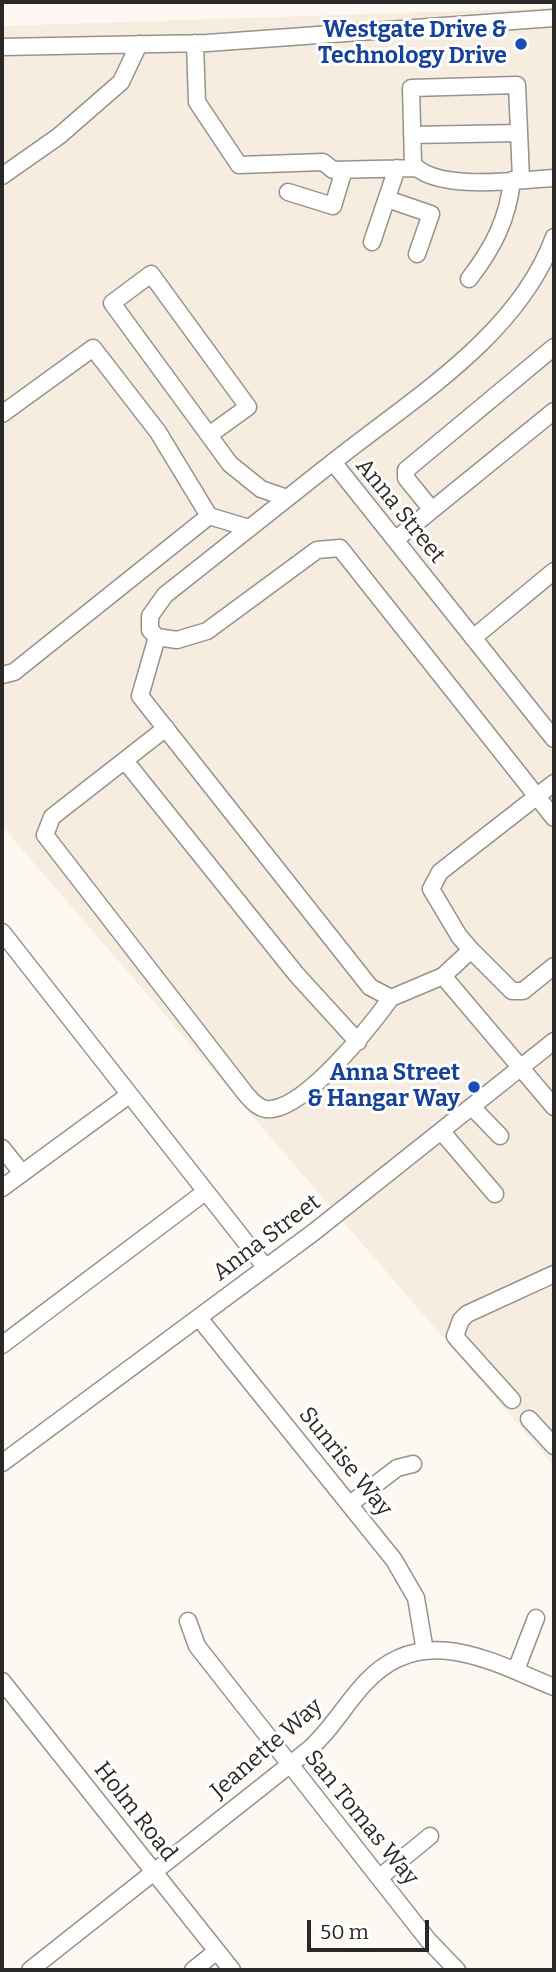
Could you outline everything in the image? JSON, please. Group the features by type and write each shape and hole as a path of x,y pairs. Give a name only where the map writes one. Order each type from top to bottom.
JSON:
{"street":[{"path":"2,47 195,43 554,18"},
{"path":"195,43 197,103 239,165 323,162 333,170 416,168"},
{"path":"2,176 58,136 121,82 139,44"},
{"path":"469,279 505,221 517,180 520,133 517,85 411,88 413,164 422,174 446,181 517,180 554,178"},
{"path":"412,135 520,133"},
{"path":"372,242 397,168"},
{"path":"288,192 333,206 344,170"},
{"path":"387,199 431,214 417,254"},
{"name":"Anna Street","path":"554,237 533,282 494,332 333,462 554,739"},
{"path":"209,435 248,407 151,274 112,303 230,464 261,489 287,498"},
{"path":"432,510 406,478 406,470 554,347"},
{"path":"2,414 93,348 158,432 209,516"},
{"path":"395,540 554,411"},
{"path":"333,462 165,595 149,616 150,630 157,637 177,640 207,631 317,550 340,548 554,818"},
{"path":"2,676 14,673 209,516 230,519 250,528"},
{"path":"474,638 554,571"},
{"path":"157,637 140,696 370,987 391,998"},
{"path":"166,728 126,762 52,817 45,835 257,1106 270,1110 286,1105 330,1070 358,1042 391,998 443,976 471,950"},
{"path":"126,762 296,974 358,1042"},
{"path":"554,783 440,872 432,888 459,936 512,991 523,991 554,967"},
{"path":"2,932 8,950 129,1095 265,1268"},
{"path":"443,976 554,1107"},
{"name":"Anna Street","path":"2,1463 265,1268 442,1132 554,1041"},
{"path":"2,1188 129,1095"},
{"path":"472,1107 500,1136"},
{"path":"442,1132 495,1194"},
{"path":"2,1148 22,1173"},
{"path":"2,1345 205,1192"},
{"path":"512,1400 455,1336 456,1328 467,1314 554,1274"},
{"name":"Sunrise Way","path":"199,1318 350,1504 410,1586 420,1612 425,1651"},
{"path":"530,1419 554,1446"},
{"path":"350,1504 397,1468 413,1464"},
{"path":"516,1670 536,1618"},
{"name":"San Tomas Way","path":"188,1621 197,1646 428,1940 457,1970"},
{"name":"Jeanette Way","path":"30,1970 290,1765 326,1734 366,1682 391,1662 425,1651 462,1651 554,1687"},
{"name":"Holm Road","path":"2,1681 232,1970"},
{"path":"380,1877 430,1836"},
{"path":"193,1970 217,1951"}],"shaded area":[{"path":"554,8 554,1466 2,826 2,26"}],"place":[{"name":"Westgate Drive & Technology Drive","path":"521,44"},
{"name":"Anna Street & Hangar Way","path":"474,1087"}]}
